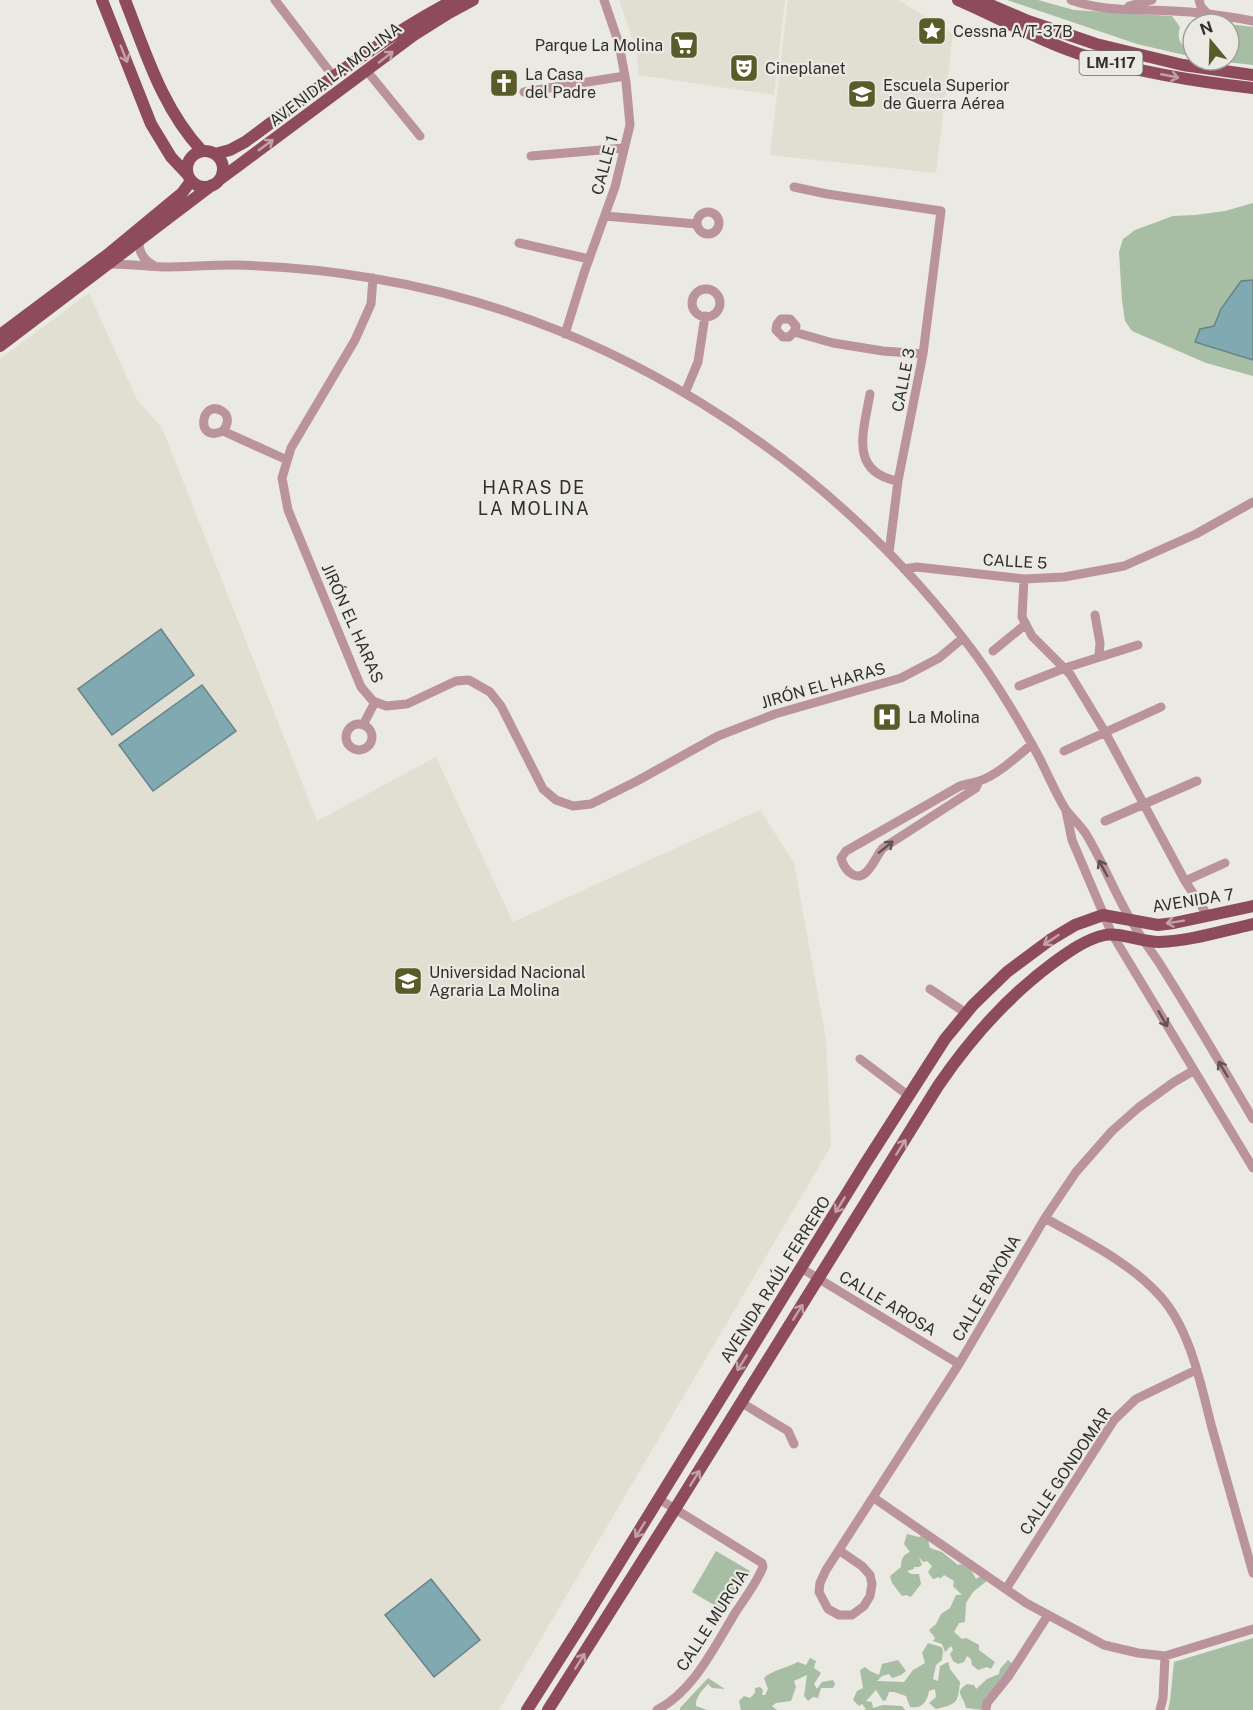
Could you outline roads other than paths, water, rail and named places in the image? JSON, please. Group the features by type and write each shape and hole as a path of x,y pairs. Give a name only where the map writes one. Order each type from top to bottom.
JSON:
{"main road":[{"path":"102,0 154,130 171,157 189,177 199,186 216,183 223,173 223,167 215,154 202,151 191,157 188,162 189,177"},
{"path":"125,0 168,105 182,128 202,151"},
{"name":"AVENIDA LA MOLINA","path":"215,154 230,150 245,142 333,76 423,17 454,0"},
{"name":"AVENIDA LA MOLINA","path":"0,335 108,260 139,242 429,25 474,0"},
{"name":"LM-117","path":"958,0 1030,34 1088,57 1201,82 1253,88"},
{"name":"LM-117","path":"979,0 1028,21 1096,44 1183,65 1253,75"},
{"name":"AVENIDA LA MOLINA","path":"0,346 108,260 182,194 189,177"},
{"name":"AVENIDA 7","path":"1103,915 1158,925 1253,906"},
{"name":"AVENIDA RAÚL FERRERO","path":"527,1710 945,1039 966,1013 1007,972 1050,940 1076,925 1103,915"},
{"name":"AVENIDA 7","path":"1112,934 1144,941 1177,940 1253,924"},
{"path":"549,1710 958,1057 996,1012 1033,977 1068,951 1094,939 1112,934"},
{"path":"921,1077 933,1078 938,1086"}],"street":[{"path":"275,0 333,76"},
{"name":"CALLE 1","path":"565,334 615,187 630,125 619,44 604,0"},
{"path":"1071,0 1085,5 1118,9 1185,12"},
{"path":"1118,9 1152,0"},
{"path":"367,71 420,136"},
{"path":"524,92 625,76"},
{"path":"531,156 624,148"},
{"name":"CALLE 3","path":"794,187 941,211 923,354 898,481 889,553"},
{"path":"605,216 697,225"},
{"path":"139,242 142,257 150,264 160,267"},
{"path":"519,243 589,259"},
{"path":"108,260 160,267 267,266 326,271 423,288 477,302 565,334 624,361 685,393 743,430 798,471 889,553 963,638 1032,744 1065,809 1084,831 1131,920 1251,1114"},
{"name":"JIRÓN EL HARAS","path":"373,278 371,304 355,340 291,448 282,478 288,510 361,687 375,702 386,706 407,704 456,681 469,680 490,692 501,706 543,789 556,800 573,806 591,804 718,736 775,714 899,679 939,658 963,638"},
{"path":"685,393 698,362 705,316"},
{"path":"794,332 833,343 883,351 923,354"},
{"path":"870,394 862,439 863,454 874,470 882,476 898,481"},
{"path":"223,432 287,460"},
{"name":"CALLE 5","path":"904,569 917,567 1024,579 1064,578 1124,566 1196,534 1253,502"},
{"path":"1024,579 1022,617 1032,636 1070,674 1105,732 1185,881 1208,916"},
{"path":"1095,615 1100,643 1099,656"},
{"path":"993,651 1026,624"},
{"path":"1019,686 1099,656 1137,645"},
{"path":"363,725 375,702"},
{"path":"1064,752 1161,707"},
{"path":"979,781 976,788 883,848 867,872 859,876 851,874 844,867 841,858 846,851 960,786 979,781 1003,768 1032,744"},
{"path":"1105,822 1197,781"},
{"path":"1065,809 1072,840 1112,934 1253,1168"},
{"path":"914,812 921,824"},
{"path":"1185,881 1225,863"},
{"path":"930,989 966,1013"},
{"path":"860,1059 909,1096"},
{"name":"CALLE BAYONA","path":"840,1551 862,1566 870,1575 872,1584 870,1596 864,1606 852,1615 839,1615 828,1609 819,1592 820,1583 873,1498 958,1364 1045,1218 1076,1172 1112,1131 1138,1108 1193,1071"},
{"path":"1045,1218 1106,1253 1143,1280 1161,1297 1172,1312 1184,1336 1196,1370 1253,1573"},
{"name":"CALLE AROSA","path":"801,1268 958,1364"},
{"name":"CALLE GONDOMAR","path":"1006,1589 1114,1420 1136,1399 1196,1370"},
{"path":"742,1402 788,1431 794,1444"},
{"path":"873,1498 1026,1603 1104,1645 1138,1653 1165,1656 1253,1629"},
{"path":"659,1499 675,1509"},
{"name":"CALLE MURCIA","path":"657,1710 686,1687 700,1669 763,1567 762,1563 675,1509"},
{"path":"986,1710 987,1703 1008,1677 1048,1615"},
{"path":"1160,1710 1163,1698 1165,1656"}],"water":[{"path":"1253,280 1253,360 1195,342 1200,329 1214,326 1221,309 1241,281"},
{"path":"161,629 194,675 112,735 78,689"},
{"path":"202,685 236,731 153,791 119,745"},
{"path":"431,1579 480,1640 434,1677 385,1615"}],"place":[{"name":"Cessna A/T-37B","path":"932,31"},
{"name":"Parque La Molina","path":"684,45"},
{"name":"Cineplanet","path":"744,68"},
{"name":"La Casa del Padre","path":"504,83"},
{"name":"Escuela Superior de Guerra Aérea","path":"862,94"},
{"name":"La Molina","path":"887,717"},
{"name":"Universidad Nacional Agraria La Molina","path":"408,981"}],"district":[{"name":"HARAS DE LA MOLINA","path":"534,498"}]}
